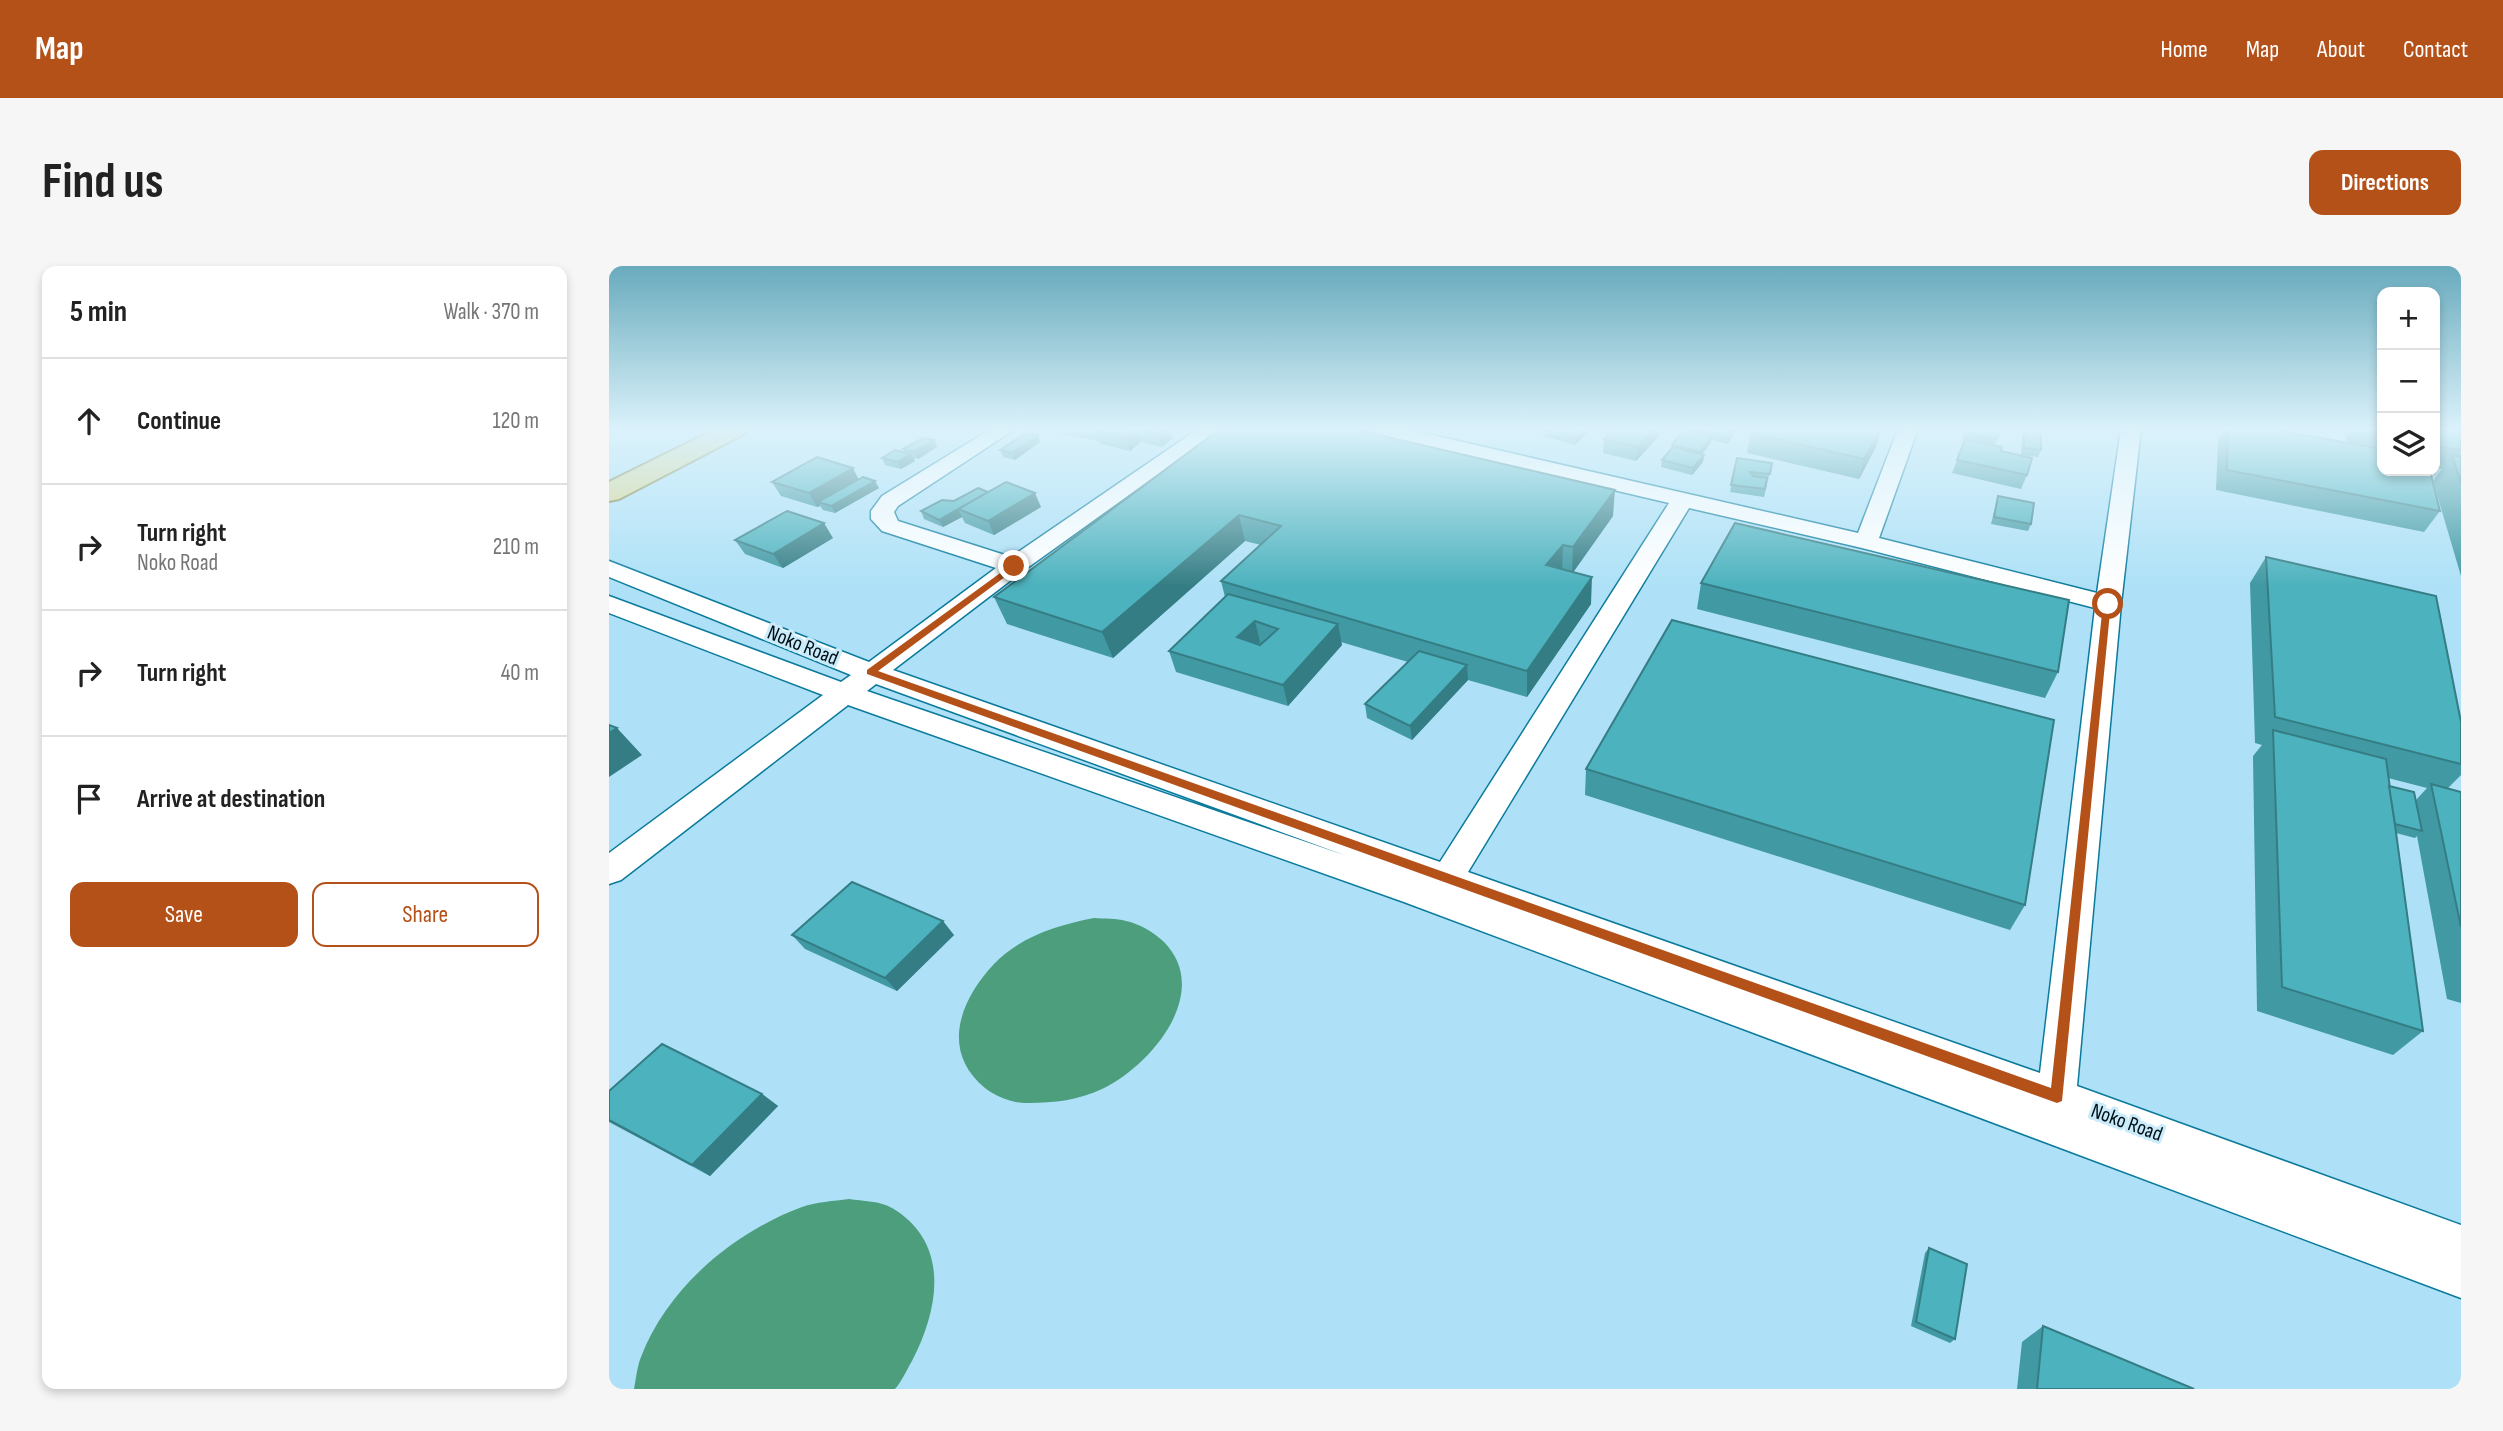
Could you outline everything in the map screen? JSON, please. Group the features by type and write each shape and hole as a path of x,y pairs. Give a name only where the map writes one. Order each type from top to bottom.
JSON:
{"main road":[{"path":"609,493 632,481"}],"street":[{"path":"921,481 890,501 882,511 883,519 890,526 1014,566"},
{"path":"609,871 1014,566 1136,481"},
{"path":"1600,481 1866,542 2108,604"},
{"path":"1866,542 1889,481"},
{"path":"2057,1097 2108,604 2124,481"},
{"path":"1446,880 1682,501"},
{"name":"Noko Road","path":"609,568 858,683 1446,880 2057,1097 2461,1246"},
{"path":"609,604 858,683 1429,897 2461,1276"}],"shaded area":[{"path":"1094,918 1131,922 1163,941 1177,961 1182,982 1179,1004 1170,1025 1139,1063 1121,1078 1093,1093 1066,1100 1024,1103 1012,1101 985,1088 971,1074 959,1042 964,1009 972,993 994,964 1016,946 1054,928"},
{"path":"849,1199 892,1208 911,1222 924,1239 931,1258 934,1278 929,1320 912,1361 895,1389 634,1389 640,1361 653,1332 685,1286 706,1266 728,1247 777,1218 807,1205"}],"building":[{"path":"773,481 829,481 809,493"},
{"path":"855,481 874,481 831,506 818,502"},
{"path":"1150,481 1578,481 1615,490 1573,547 1563,545 1546,565 1592,577 1527,671 1221,581 1281,526 1239,515 1102,632 994,597"},
{"path":"1732,481 1766,481 1765,489 1731,485"},
{"path":"2286,481 2433,481 2440,511"},
{"path":"1006,482 1035,493 988,521 958,509"},
{"path":"978,488 988,492 939,520 921,511 942,500 954,501"},
{"path":"1998,496 2034,503 2031,524 1994,517"},
{"path":"787,511 824,523 773,554 735,540"},
{"path":"1735,523 2069,600 2058,672 1701,583"},
{"path":"2266,557 2436,596 2461,722 2461,764 2275,717"},
{"path":"1228,594 1338,624 1283,685 1169,651","holes":["1255,621 1278,629 1260,645 1237,637"]},
{"path":"1672,620 2054,720 2025,905 1586,769"},
{"path":"1419,651 1467,665 1410,726 1365,704"},
{"path":"609,725 617,728 609,733"},
{"path":"2273,730 2386,759 2423,1031 2282,987"},
{"path":"2431,784 2461,792 2461,927"},
{"path":"2389,786 2414,792 2422,831 2395,824"},
{"path":"852,882 943,921 885,978 792,935"},
{"path":"662,1044 762,1094 692,1165 609,1120 609,1091"},
{"path":"1929,1248 1967,1264 1955,1339 1916,1322"},
{"path":"2043,1326 2194,1389 2037,1389"}],"route":[{"path":"1014,566 870,672 2057,1097 2108,604"}]}
